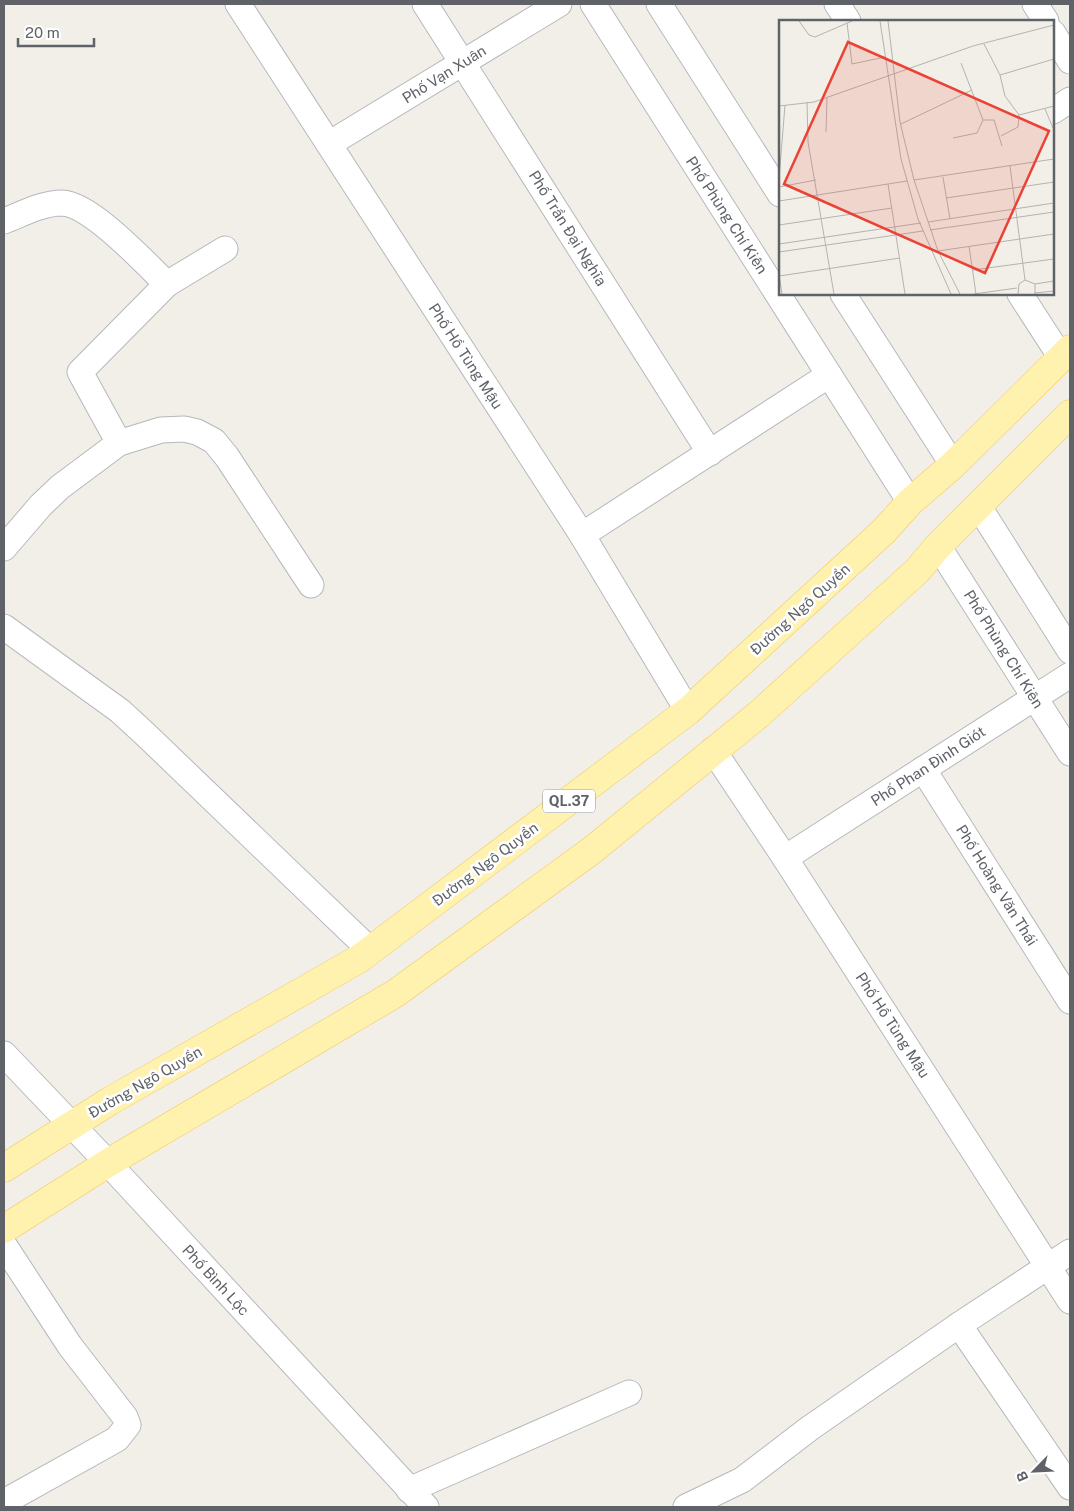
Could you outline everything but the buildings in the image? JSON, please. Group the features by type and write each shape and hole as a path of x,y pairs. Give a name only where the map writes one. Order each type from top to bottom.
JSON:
{"main road":[{"name":"Đường Ngô Quyền","path":"4,1168 110,1101 359,959 688,710 884,531 910,502 953,466 1066,354"},
{"path":"4,1229 108,1163 396,993 591,850 758,715 917,571 938,546 1070,414"}],"street":[{"name":"Phố Hồ Tùng Mậu","path":"238,4 582,535 688,710"},
{"name":"Phố Trần Đại Nghĩa","path":"425,4 710,453"},
{"name":"Phố Vạn Xuân","path":"329,144 559,4"},
{"name":"Phố Phùng Chí Kiên","path":"592,4 910,502"},
{"path":"659,4 779,192"},
{"path":"837,4 847,20"},
{"path":"1035,4 1045,20"},
{"path":"1054,35 1070,61"},
{"path":"1054,110 1070,100"},
{"path":"4,221 45,205 63,203 82,209 116,236 167,284"},
{"path":"119,443 80,372 167,284 225,249"},
{"path":"845,295 953,466"},
{"path":"1021,295 1066,354"},
{"path":"582,535 829,375"},
{"path":"4,548 41,505 60,487 119,443 161,430 184,429 197,432 214,441 227,457 311,585"},
{"path":"979,507 1070,650"},
{"name":"Phố Phùng Chí Kiên","path":"938,546 1070,753"},
{"path":"4,627 120,711 370,950"},
{"name":"Phố Phan Đình Giót","path":"785,858 1070,674"},
{"name":"Phố Hồ Tùng Mậu","path":"713,750 785,858 1070,1301"},
{"name":"Phố Hoàng Văn Thái","path":"924,769 1070,1001"},
{"name":"Phố Bình Lộc","path":"4,1054 108,1163 418,1498"},
{"path":"4,1245 70,1346 124,1417 128,1425 117,1439 4,1502"},
{"path":"686,1507 742,1480 810,1428 959,1325 1070,1252"},
{"path":"959,1325 1070,1487"},
{"path":"418,1498 629,1393"}]}
